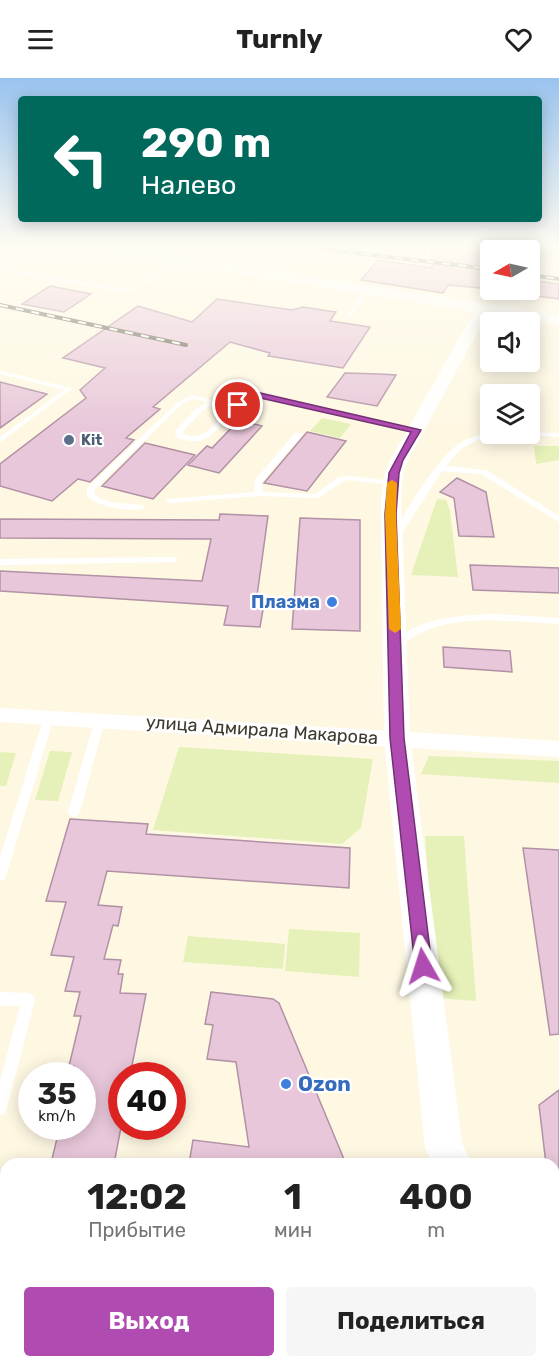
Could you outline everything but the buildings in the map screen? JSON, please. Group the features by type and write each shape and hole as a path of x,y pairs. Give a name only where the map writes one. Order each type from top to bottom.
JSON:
{"main road":[{"path":"478,308 559,320"}],"street":[{"path":"450,1158 444,1148 397,738 392,483 399,460 483,309"},
{"name":"улица Адмирала Макарова","path":"0,715 100,719 559,749"}],"lane":[{"path":"349,315 354,308"},
{"path":"0,372 69,389 0,440"},
{"path":"213,401 179,431 179,435 192,440 202,439 246,396 256,394 416,430"},
{"path":"141,507 98,501 91,496 90,490 180,403 192,397 238,405"},
{"path":"258,494 258,482 299,434"},
{"path":"392,542 440,468 458,448 482,437 496,435 559,435"},
{"path":"440,468 483,472 559,520"},
{"path":"169,501 258,494 318,496 342,479 350,478 392,483"},
{"path":"0,562 174,560"},
{"path":"396,644 429,626 450,621 472,618 559,621"},
{"path":"0,876 49,717"},
{"path":"74,812 100,719"},
{"path":"0,999 28,1000 0,1108"}],"green space":[{"path":"322,418 351,424 340,438 310,431"},
{"path":"534,446 559,446 559,460 536,464"},
{"path":"437,499 446,500 450,511 458,577 411,575"},
{"path":"179,747 373,759 361,828 342,844 153,830"},
{"path":"50,751 72,752 58,801 35,800"},
{"path":"0,752 16,753 6,786 0,786"},
{"path":"429,756 559,761 559,783 421,774"},
{"path":"425,836 464,836 476,1001 437,998"},
{"path":"289,929 360,933 359,977 285,971"},
{"path":"188,936 285,944 283,969 183,962"}],"railway":[{"path":"15,308 186,345"}],"slow traffic":[{"path":"392,483 395,629"}],"place":[{"name":"Kit","path":"69,440"},
{"name":"Плазма","path":"332,602"},
{"name":"Ozon","path":"286,1084"}],"route":[{"path":"238,405 246,396 256,394 416,430 394,473 391,514 397,738 423,966"}]}
